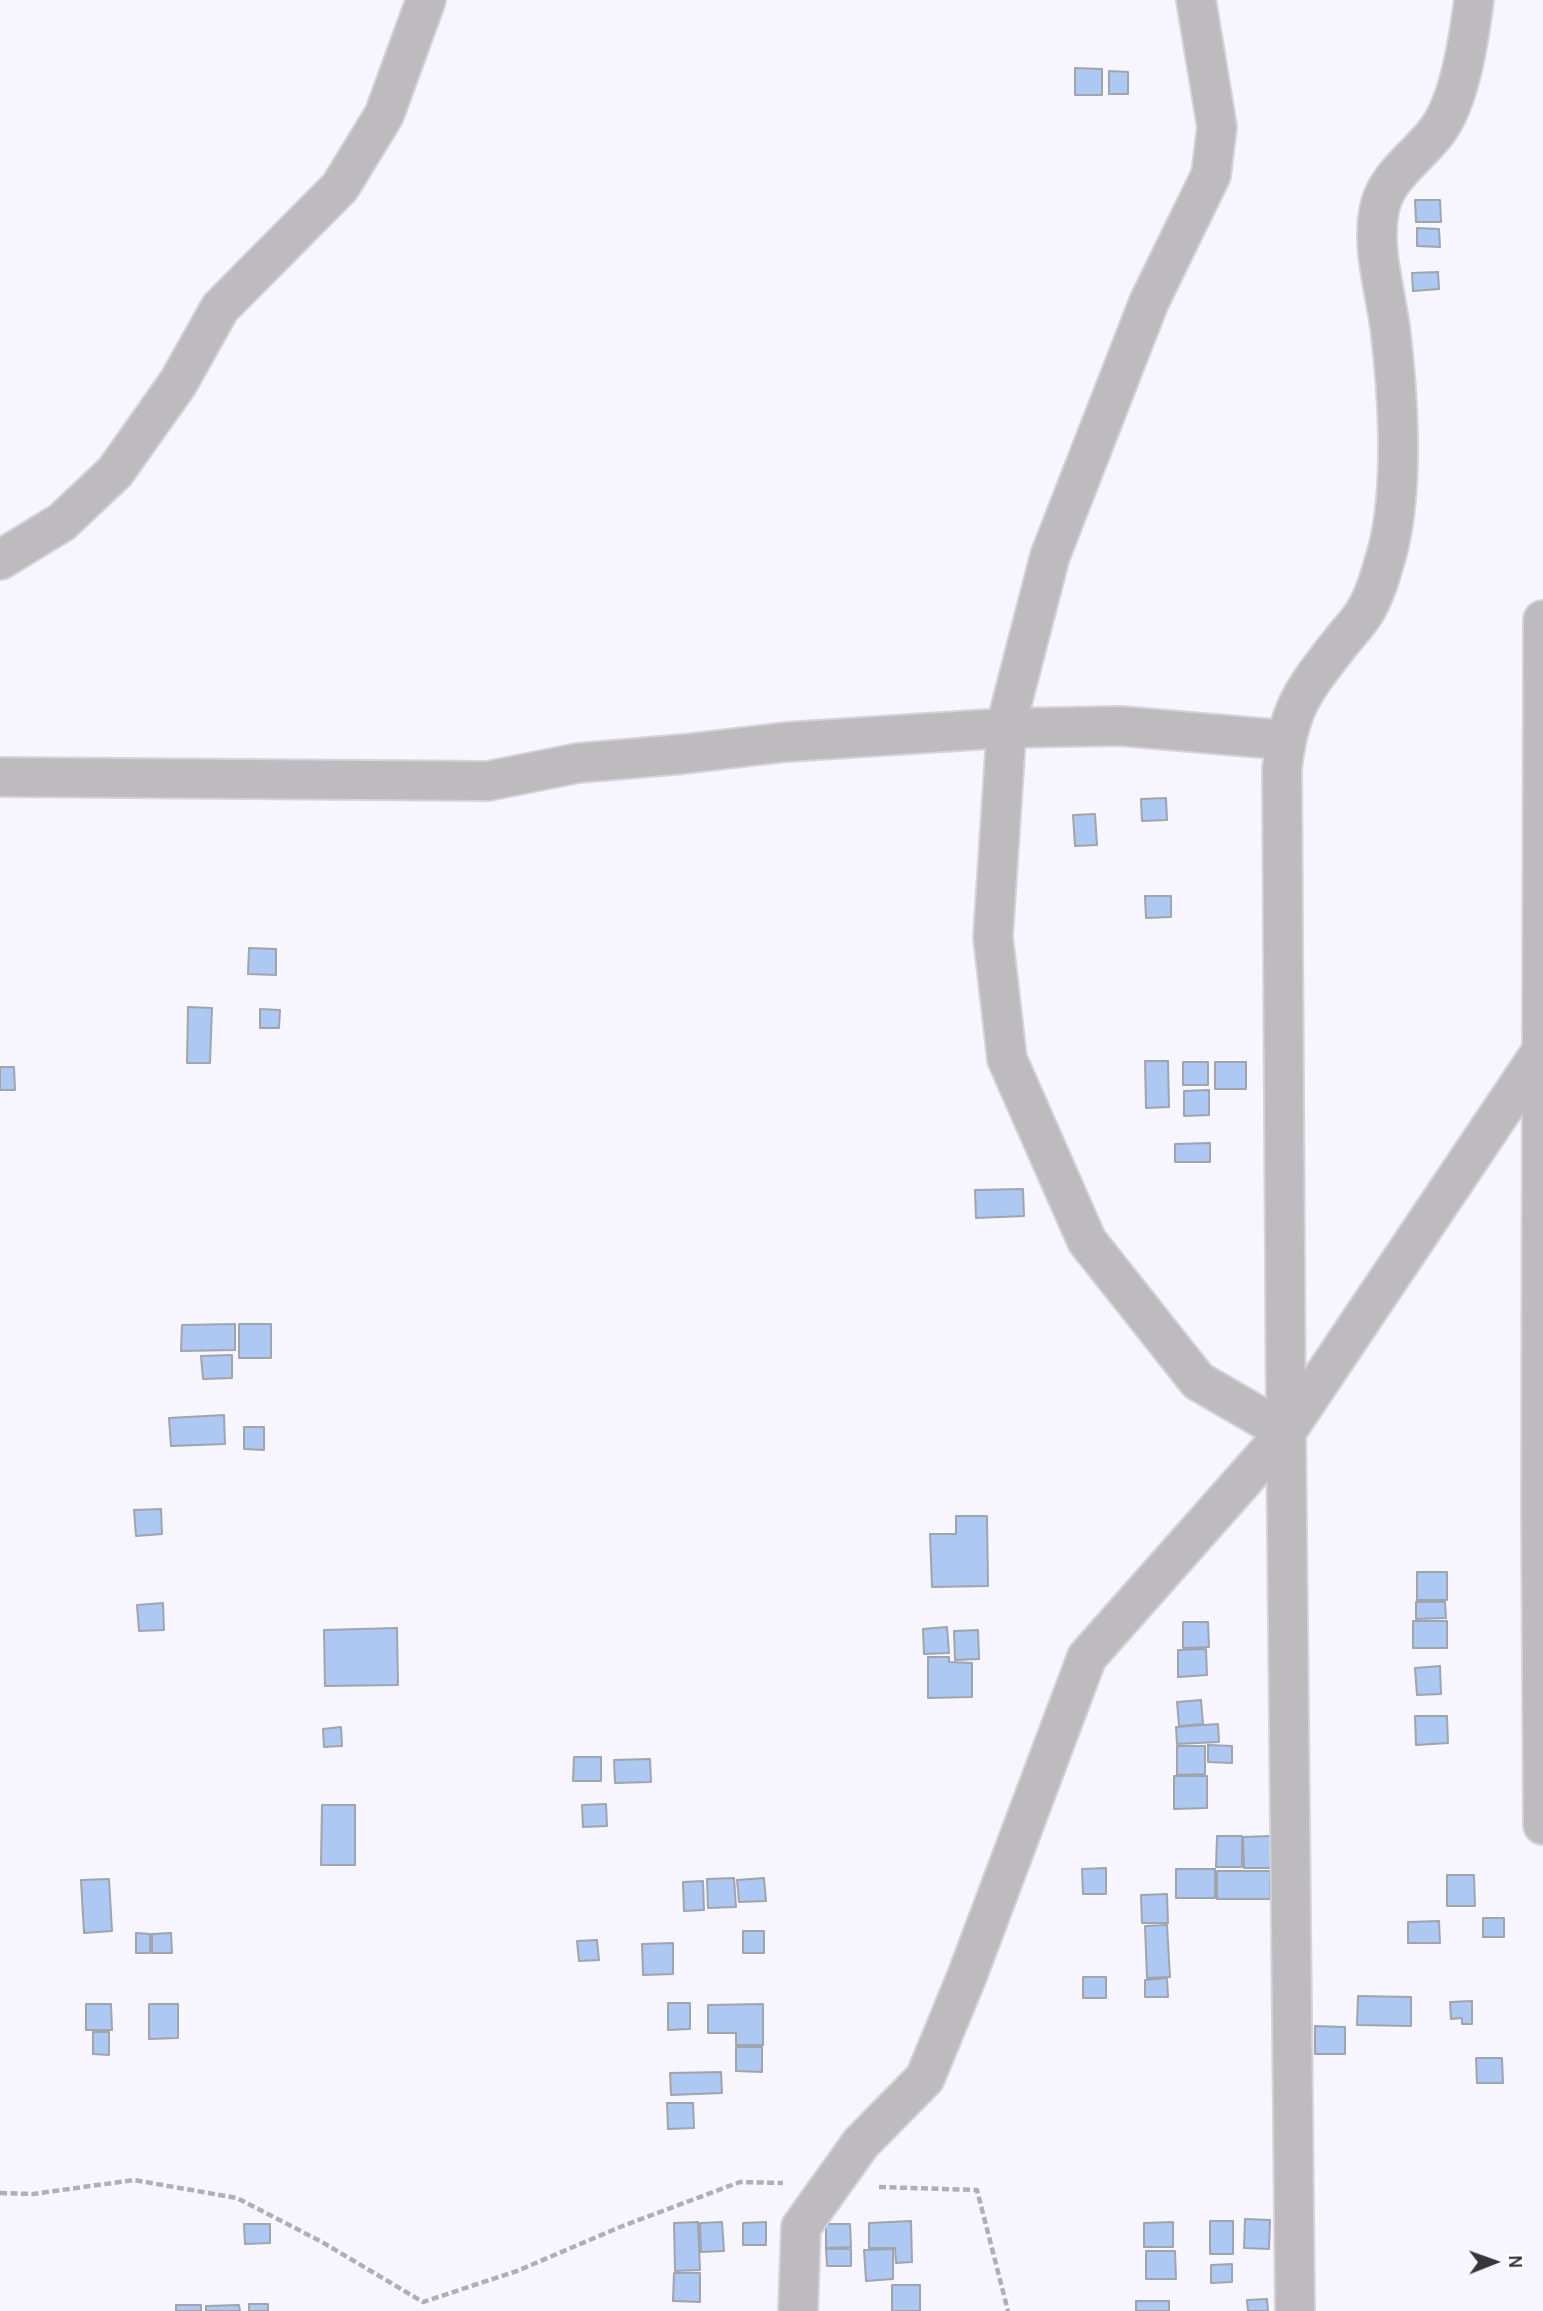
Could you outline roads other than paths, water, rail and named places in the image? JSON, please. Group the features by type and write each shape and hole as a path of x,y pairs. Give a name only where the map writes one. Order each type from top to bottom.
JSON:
{"street":[{"path":"0,560 62,522 115,472 178,383 220,308 341,187 384,115 426,0"},
{"path":"1196,0 1217,127 1211,175 1149,302 1049,556 1006,728 993,937 1007,1059 1087,1241 1198,1381 1286,1432"},
{"path":"1295,2311 1282,769 1285,740 1293,712 1307,686 1365,613 1388,547 1397,481 1395,390 1390,330 1378,250 1379,209 1392,180 1438,130 1458,87 1474,0"},
{"path":"1543,620 1543,1825"},
{"path":"0,777 488,781 578,763 786,742 1006,728 1120,726 1285,740"},
{"path":"798,2311 801,2227 860,2143 925,2078 967,1976 1087,1657 1286,1432 1543,1051"}]}
